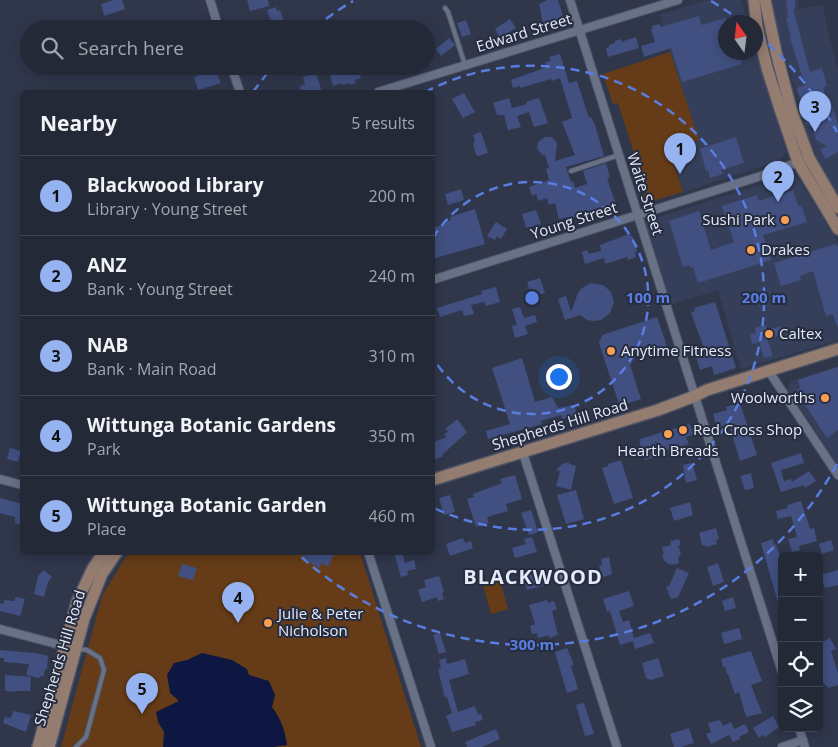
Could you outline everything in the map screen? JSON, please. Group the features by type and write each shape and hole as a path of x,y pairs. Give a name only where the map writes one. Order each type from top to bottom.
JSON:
{"main road":[{"path":"754,0 757,28 780,109 838,228"},
{"path":"765,0 776,52 804,160 838,208"},
{"name":"Shepherds Hill Road","path":"770,374 838,349"},
{"name":"Shepherds Hill Road","path":"435,479 522,453 695,396 707,390 838,357"},
{"name":"Shepherds Hill Road","path":"49,747 70,647 75,609 83,588 102,555"},
{"name":"Shepherds Hill Road","path":"38,747 70,647 84,619 102,574 115,555"}],"street":[{"path":"210,0 217,20"},
{"name":"Waite Street","path":"570,0 778,659"},
{"name":"Edward Street","path":"435,75 678,0"},
{"path":"234,75 239,90"},
{"name":"Edward Street","path":"385,90 435,75"},
{"name":"Young Street","path":"435,279 761,176 804,160"},
{"path":"770,374 838,475"},
{"path":"522,453 617,747"},
{"path":"0,479 20,484"},
{"path":"369,555 431,747"},
{"path":"0,629 70,647"},
{"path":"782,747 804,744"}],"lane":[{"path":"445,8 448,12 465,66"},
{"path":"571,171 619,155"},
{"path":"70,647 87,650 100,658 104,670 86,737 76,747"}],"shaded area":[{"path":"708,0 741,0 746,15 718,15 718,60 759,60 786,152 779,161 683,192 670,151 698,140 660,15"},
{"path":"772,0 798,0 799,9 823,5 828,33 838,69 838,195 818,160 808,135 775,20"},
{"path":"670,52 699,140 670,151 683,192 649,202 645,201 643,195 647,194 618,103 613,104 603,74"},
{"path":"792,175 798,178 838,243 838,340 741,369 718,290 670,305 643,222"},
{"path":"838,366 838,466 788,389 791,381"},
{"path":"128,555 361,555 421,747 61,747 102,596"},
{"path":"499,576 508,609 491,614 482,581"}],"water":[{"path":"202,653 232,660 247,669 249,675 269,681 275,695 272,707 282,725 287,745 274,747 163,747 164,732 158,722 156,712 179,701 170,693 167,675 174,663 187,660"}],"building":[{"path":"122,0 125,9 104,16 101,4"},
{"path":"247,0 268,0 269,6 250,11"},
{"path":"546,0 558,0 563,17 543,23 539,4"},
{"path":"786,0 795,0 795,9 793,9 810,72 822,68 827,86 823,87 826,99 830,98 838,125 838,152 826,159 820,150 827,146 816,140 813,127 806,124 803,111 812,97 801,100 797,88 805,85 790,38 786,18 788,17"},
{"path":"276,7 277,11 280,10 284,20 270,20 267,10"},
{"path":"699,16 701,25 718,20 718,60 741,60 742,64 682,82 671,48 644,57 641,46 655,42 651,29 653,28 652,26 660,24 661,27"},
{"path":"510,19 516,28 500,38 495,29"},
{"path":"466,20 471,34 462,37 457,23"},
{"path":"636,37 639,48 608,57 606,48 609,48 608,46 615,43 615,41 621,39 621,42"},
{"path":"449,38 455,45 441,56 436,49"},
{"path":"560,54 569,83 577,81 589,118 591,117 595,125 604,156 566,167 571,182 573,181 575,188 587,184 583,171 606,163 610,177 607,178 616,205 569,219 568,217 559,219 555,203 549,205 547,198 538,201 536,194 532,196 529,187 549,180 546,169 549,168 545,155 542,155 537,149 538,142 545,137 552,137 557,143 555,161 575,155 562,122 572,118 560,78 520,88 520,86 513,88 511,80 547,67 545,62 551,61 549,57"},
{"path":"199,75 218,75 221,83 198,90 194,77"},
{"path":"317,75 321,90 301,90 300,86 305,84 303,77"},
{"path":"330,75 360,75 361,78 355,80 356,83 342,85 342,83 333,86"},
{"path":"464,93 475,112 463,118 452,99"},
{"path":"509,98 512,108 539,98 548,123 534,127 529,112 517,116 521,127 508,130 504,115 497,115 493,103"},
{"path":"481,132 488,153 479,156 476,155 473,135"},
{"path":"736,137 744,163 721,170 723,174 710,178 700,149"},
{"path":"461,189 464,200 448,205 445,194"},
{"path":"793,190 798,206 801,205 807,222 763,235 771,260 698,283 693,267 691,268 690,265 683,267 669,221 699,211 711,250 734,242 722,206 757,195 759,201"},
{"path":"475,209 485,244 435,258 435,227 446,224 445,222 451,220 450,217"},
{"path":"536,210 541,224 526,228 522,214"},
{"path":"496,222 507,229 501,239 497,236 495,240 487,236"},
{"path":"629,234 630,236 632,235 637,251 635,252 636,257 628,260 627,257 605,264 604,258 585,264 582,252 587,250 589,254 601,251 600,245"},
{"path":"836,244 838,247 838,326 833,314 826,316 813,271 800,276 801,280 781,286 774,263"},
{"path":"540,278 545,293 532,297 527,282"},
{"path":"591,283 603,285 611,292 614,302 610,313 601,320 587,320 580,315 565,320 558,299 566,296 571,312 578,293 582,288"},
{"path":"496,287 500,302 486,306 484,302 471,305 474,314 464,316 462,310 440,317 437,308 482,294 481,291"},
{"path":"715,302 736,368 714,375 712,366 700,370 695,353 704,348 691,313 695,311 694,308"},
{"path":"520,307 524,318 535,315 537,322 525,326 528,334 515,338 512,326 517,325 512,309"},
{"path":"657,317 667,346 635,357 630,365 641,399 626,404 624,402 619,404 599,343 602,335"},
{"name":"Caltex","path":"766,325 767,330 781,326 784,334 767,339 773,356 764,358 759,342 752,344 750,335 756,333 755,328"},
{"path":"522,358 535,402 552,397 558,408 574,405 577,415 562,419 561,415 541,421 542,424 488,439 486,431 510,424 492,368"},
{"path":"838,367 838,430 827,438 796,391 800,388 798,380"},
{"path":"740,403 757,455 740,461 729,424 717,428 713,414 727,410 726,407"},
{"path":"457,419 467,432 443,456 435,460 435,442 447,437 444,435 448,431 445,429"},
{"path":"690,424 693,435 686,437 689,444 667,450 655,441 659,456 645,460 640,439"},
{"path":"10,448 20,451 18,462 7,459"},
{"path":"801,453 804,463 781,470 784,481 791,479 792,482 809,471 816,481 805,488 804,485 781,492 771,463"},
{"path":"621,460 633,498 614,504 602,468"},
{"path":"569,462 569,464 576,466 571,490 556,486 560,471 556,470 562,464"},
{"path":"692,463 697,480 686,483 683,465"},
{"path":"751,473 754,488 745,490 740,476"},
{"path":"515,475 522,499 506,504 508,511 487,517 489,523 476,527 467,499 474,497 473,494 502,483 500,479"},
{"path":"576,490 584,519 566,524 557,495"},
{"path":"450,495 455,512 444,515 439,498"},
{"path":"0,498 20,503 20,525 15,523 15,517 0,513"},
{"path":"801,501 810,529 814,528 817,541 799,546 800,550 792,552 788,539 797,537 791,516 778,519 776,511 788,508 787,505"},
{"path":"690,502 693,515 674,521 670,508"},
{"path":"531,510 538,532 529,535 521,513"},
{"path":"716,528 719,539 716,540 717,544 706,547 702,545 699,533"},
{"path":"532,537 537,552 515,558 512,548 526,544 524,539"},
{"path":"463,538 465,543 471,541 473,548 450,556 446,544"},
{"path":"679,539 681,545 678,546 681,554 678,558 679,563 667,564 662,555 664,554 662,547 671,545 670,541"},
{"path":"773,539 778,552 778,603 761,543"},
{"path":"831,540 834,550 823,554 819,544"},
{"path":"304,555 334,555 328,567 322,563 319,568 302,558"},
{"path":"395,555 403,555 405,563 414,560 416,569 407,571 408,575 401,577"},
{"path":"609,557 612,574 603,577 599,566 602,565 601,559"},
{"path":"718,563 724,582 713,586 707,567"},
{"path":"182,564 197,568 193,580 178,576"},
{"path":"677,568 689,573 678,597 671,599 666,587 669,586"},
{"path":"44,570 52,577 48,582 44,597 34,594 38,576"},
{"path":"838,570 838,585 825,588 823,574"},
{"path":"545,571 549,584 527,590 523,576"},
{"path":"439,576 444,599 438,601 437,597 422,602 418,590 426,587 424,580"},
{"path":"629,591 634,606 619,611 623,622 629,620 634,638 650,633 654,643 635,649 633,641 620,645 610,611 607,612 603,599"},
{"path":"16,597 25,599 20,616 0,611 0,603 4,604 4,600 14,601"},
{"path":"733,597 736,608 725,611 722,601"},
{"path":"547,600 548,603 554,601 557,609 552,611 558,635 549,638 549,635 538,638 537,633 532,634 530,626 535,624 529,605"},
{"path":"739,628 742,639 724,644 721,633"},
{"path":"440,633 446,652 439,654 433,635"},
{"path":"830,638 836,649 831,651 838,673 838,685 828,688 823,682 823,642"},
{"path":"567,648 574,665 571,666 578,689 567,693 555,652"},
{"path":"0,650 48,656 47,669 45,669 43,677 26,675 29,664 4,662 4,658 0,658"},
{"path":"751,651 762,681 751,685 762,713 746,717 739,692 735,694 721,659"},
{"path":"446,658 447,664 465,659 469,674 449,680 458,712 475,706 478,715 481,713 483,720 475,722 476,725 452,732 446,716 452,713 447,697 445,698 438,669 441,668 439,660"},
{"path":"658,658 664,676 651,680 646,678 642,663"},
{"path":"5,675 31,677 30,691 5,691"},
{"path":"584,703 594,734 585,736 576,705"},
{"path":"13,711 31,715 26,732 3,723 5,717 11,718"},
{"path":"773,716 778,725 778,728 765,737 763,735 759,738 753,728"},
{"path":"720,720 723,726 731,722 734,729 745,724 749,732 733,742 729,735 711,744 706,734 711,732 708,723"},
{"path":"689,728 694,743 674,747 670,734"},
{"path":"496,729 500,739 482,747 467,747 465,742"}],"place":[{"name":"NAB","path":"815,132"},
{"name":"Blackwood Library","path":"680,174"},
{"name":"ANZ","path":"778,202"},
{"name":"Sushi Park","path":"785,220"},
{"name":"Drakes","path":"751,250"},
{"name":"Caltex","path":"769,334"},
{"name":"Anytime Fitness","path":"611,351"},
{"name":"Woolworths","path":"825,398"},
{"name":"Red Cross Shop","path":"683,430"},
{"name":"Hearth Breads","path":"668,434"},
{"name":"Wittunga Botanic Gardens","path":"238,623"},
{"name":"Julie & Peter Nicholson","path":"268,623"},
{"name":"Wittunga Botanic Garden","path":"142,714"}],"district":[{"name":"BLACKWOOD","path":"533,577"}]}
